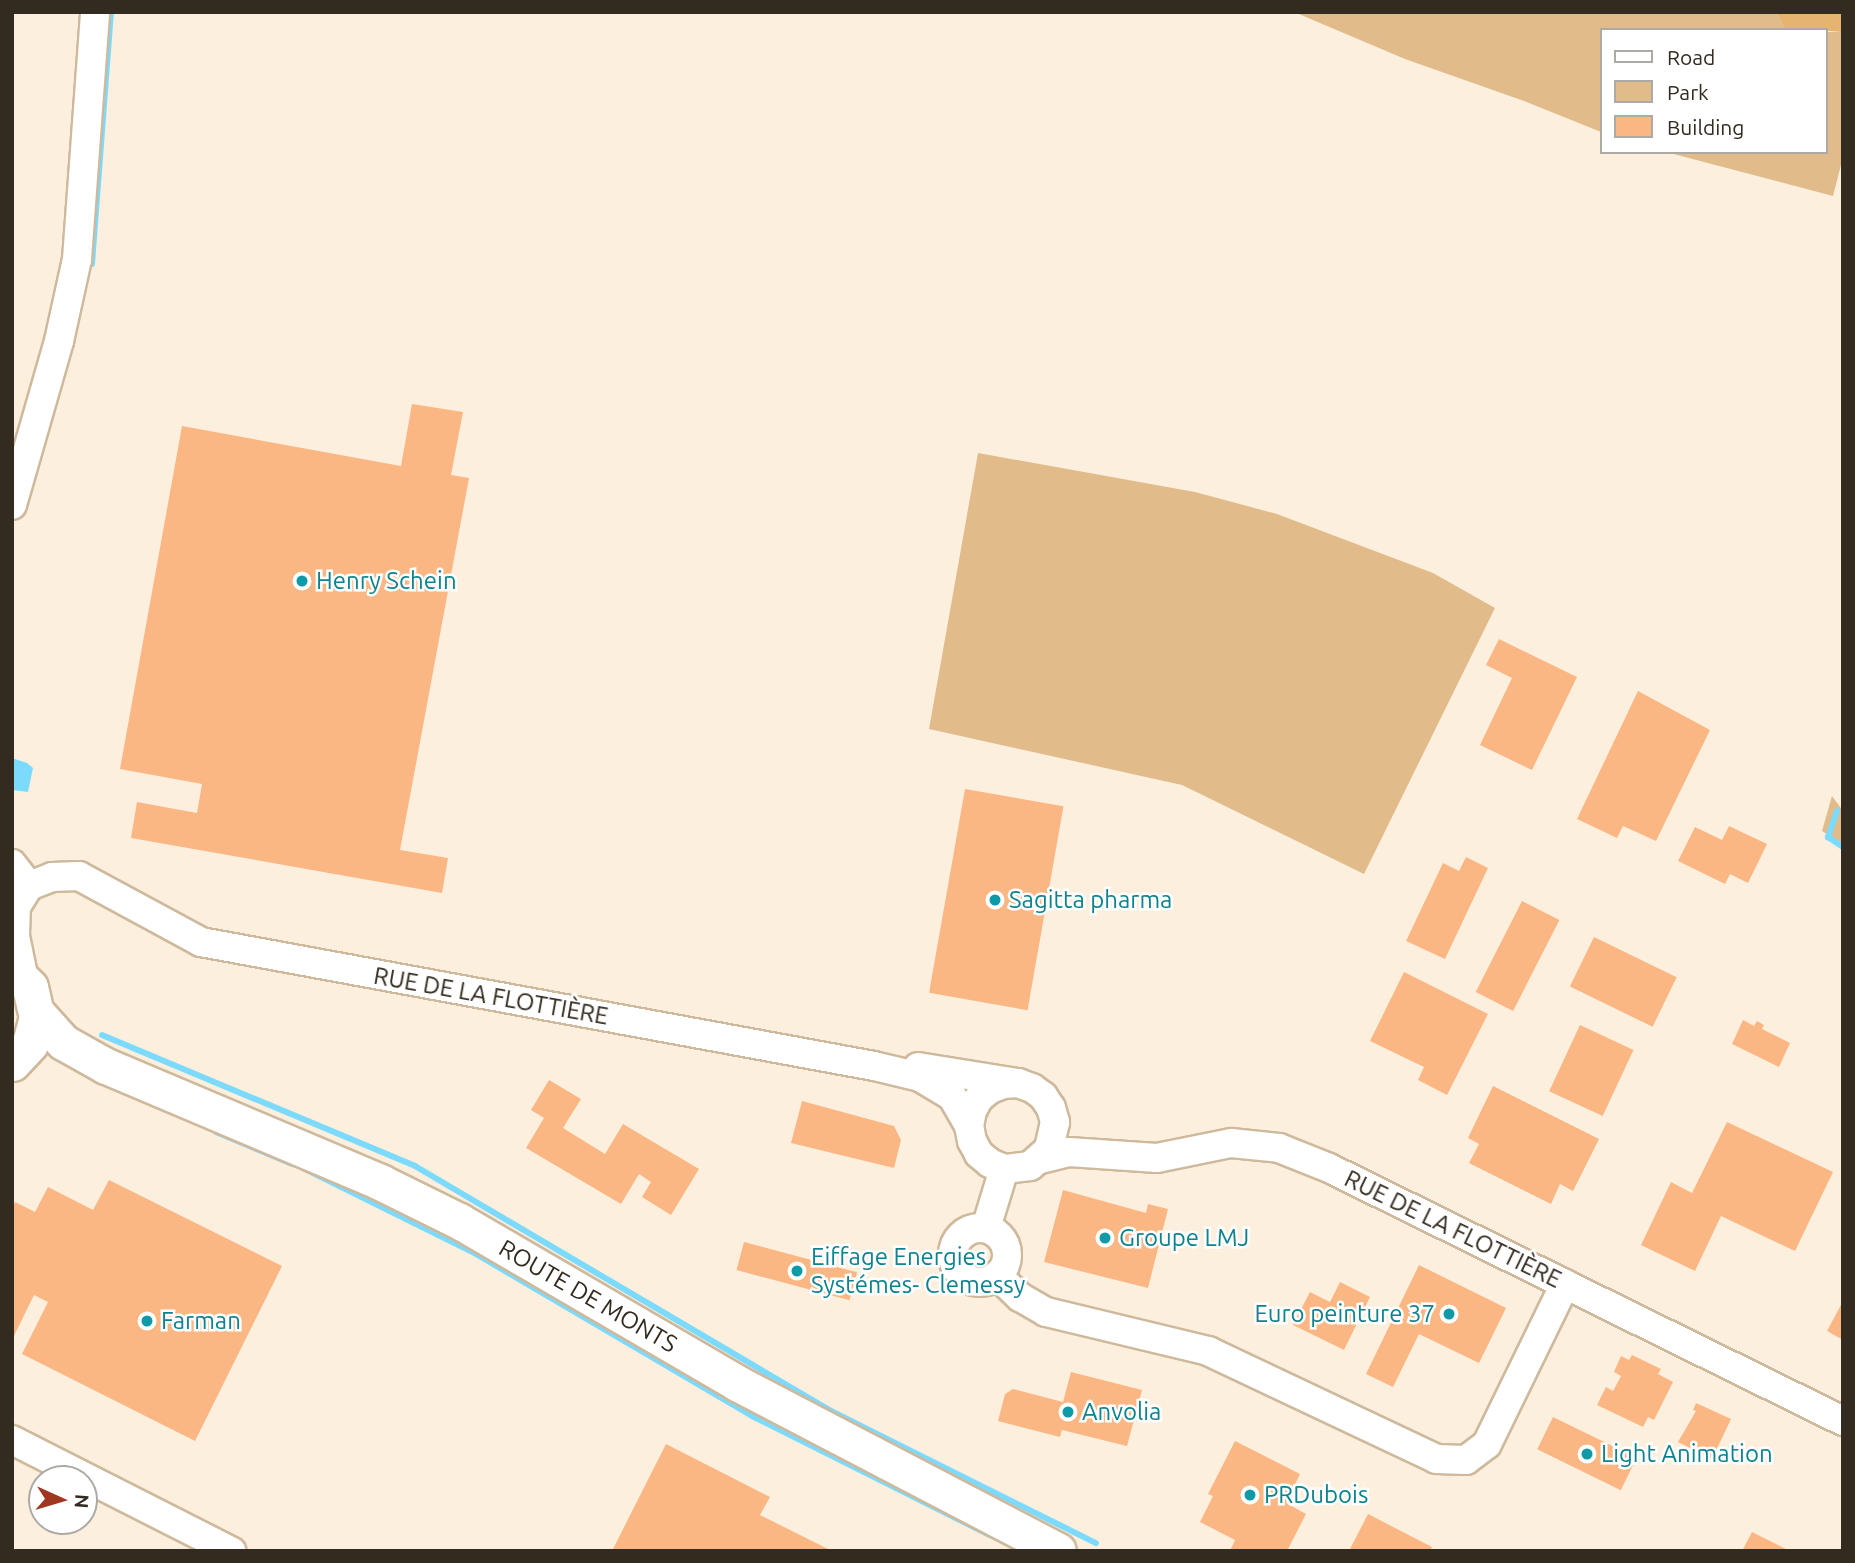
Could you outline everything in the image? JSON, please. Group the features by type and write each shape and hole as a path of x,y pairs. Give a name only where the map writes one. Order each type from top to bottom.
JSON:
{"main road":[{"path":"16,1060 33,1037 37,1013 34,995 18,974"},
{"name":"ROUTE DE MONTS","path":"37,1013 63,1042 106,1066 380,1182 458,1221 749,1389 1058,1551"},
{"name":"ROUTE DE MONTS","path":"16,1060 45,1054 106,1066"}],"street":[{"path":"12,505 59,341 78,259 95,12"},
{"name":"RUE DE LA FLOTTIÈRE","path":"18,974 15,936 17,892 52,877 79,876 201,942 888,1068 920,1077 943,1088 958,1105 969,1126"},
{"path":"888,1068 918,1067 1018,1083 1043,1097 1051,1108 1055,1122 1054,1137 1041,1158 1030,1166 1004,1169 979,1154 972,1141 969,1126 972,1111 979,1098 1004,1084 1018,1083"},
{"path":"1055,1122 1118,1150 1157,1158"},
{"name":"RUE DE LA FLOTTIÈRE","path":"1041,1158 1069,1152 1157,1158 1231,1143 1279,1148 1329,1168 1843,1421"},
{"path":"986,1228 1004,1169"},
{"path":"977,1228 986,1228 1000,1237 1006,1261 997,1275 989,1280 971,1280 963,1276 954,1261 954,1248 961,1236 977,1228"},
{"path":"997,1275 1020,1297 1046,1311 1208,1351 1436,1460 1466,1460 1488,1444 1565,1284"},
{"path":"12,1440 231,1551"}],"green space":[{"path":"1294,12 1776,12 1784,28 1600,28 1600,132 1524,101 1405,59"},
{"path":"1827,32 1843,32 1843,157 1833,196 1674,154 1827,154"},
{"path":"978,453 1195,492 1277,514 1433,573 1495,608 1364,874 1182,785 929,729"},
{"path":"1832,796 1843,811 1843,844 1822,831"}],"shaded area":[{"path":"1776,12 1843,12 1843,32 1827,31 1827,28 1784,28"}],"water":[{"path":"12,758 33,768 28,792 12,790"}],"building":[{"name":"Henry Schein","path":"412,404 463,412 451,475 469,478 400,850 448,858 442,893 131,838 137,802 197,813 202,784 120,769 182,426 401,466"},
{"path":"1499,639 1577,677 1532,770 1480,745 1512,678 1486,665"},
{"path":"1638,691 1710,730 1656,841 1623,826 1617,838 1577,819"},
{"name":"Sagitta pharma","path":"965,789 1063,806 1028,1010 929,993"},
{"path":"1729,826 1767,844 1748,883 1730,874 1725,884 1678,861 1695,827 1722,840"},
{"path":"1466,857 1488,868 1445,959 1406,941 1443,863 1459,871"},
{"path":"1522,901 1559,920 1513,1011 1476,992"},
{"path":"1594,937 1677,977 1653,1027 1570,986"},
{"path":"1404,972 1488,1014 1447,1095 1418,1080 1424,1067 1370,1041"},
{"path":"1743,1020 1754,1026 1757,1021 1764,1025 1762,1029 1790,1043 1779,1067 1732,1044"},
{"path":"1580,1025 1633,1050 1603,1116 1549,1091"},
{"path":"549,1080 581,1099 563,1128 605,1154 623,1124 699,1169 671,1215 642,1197 651,1182 639,1174 621,1204 526,1148 544,1118 531,1110"},
{"path":"1493,1086 1599,1139 1573,1191 1560,1184 1551,1204 1469,1163 1479,1144 1468,1138"},
{"path":"802,1101 894,1126 901,1140 894,1168 791,1143"},
{"path":"1727,1122 1833,1172 1795,1251 1721,1216 1695,1271 1641,1245 1671,1182 1692,1193"},
{"name":"Farman","path":"109,1180 282,1266 195,1441 22,1354 48,1302 34,1295 12,1340 12,1208 15,1202 35,1212 48,1187 93,1210"},
{"name":"Groupe LMJ","path":"1063,1190 1146,1213 1148,1204 1168,1209 1148,1288 1044,1262"},
{"name":"Eiffage Energies Systémes- Clemessy","path":"744,1242 857,1272 850,1300 736,1270"},
{"name":"Euro peinture 37","path":"1419,1265 1506,1308 1479,1363 1419,1334 1393,1387 1366,1374"},
{"path":"1340,1282 1370,1297 1344,1350 1293,1325 1310,1292 1330,1302"},
{"path":"1843,1301 1843,1340 1827,1331"},
{"path":"1632,1355 1661,1369 1658,1374 1673,1382 1654,1420 1648,1417 1643,1427 1597,1405 1606,1387 1613,1391 1621,1376 1614,1372 1621,1356 1629,1360"},
{"name":"Anvolia","path":"1071,1372 1142,1390 1127,1446 1062,1430 1060,1437 998,1421 1005,1394 1013,1389 1063,1402"},
{"path":"1696,1403 1731,1419 1712,1459 1678,1442 1696,1411 1693,1410"},
{"name":"Light Animation","path":"1553,1417 1637,1458 1621,1490 1537,1449"},
{"name":"PRDubois","path":"1235,1441 1300,1474 1286,1503 1306,1514 1287,1551 1230,1551 1235,1540 1200,1522 1213,1496 1208,1494"},
{"path":"666,1444 770,1497 760,1515 832,1551 612,1551"},
{"path":"1368,1514 1432,1547 1430,1551 1349,1551"},
{"path":"1752,1532 1790,1551 1742,1551"}],"waterway":[{"path":"92,264 111,12"},
{"path":"1837,811 1828,837 1843,847"},
{"path":"102,1035 415,1166 831,1411 1096,1543"},
{"path":"216,1132 292,1164"},
{"path":"305,1169 476,1254 752,1416 990,1535"}],"place":[{"name":"Henry Schein","path":"302,581"},
{"name":"Sagitta pharma","path":"995,900"},
{"name":"Groupe LMJ","path":"1105,1238"},
{"name":"Eiffage Energies Systémes- Clemessy","path":"797,1271"},
{"name":"Euro peinture 37","path":"1449,1314"},
{"name":"Farman","path":"147,1321"},
{"name":"Anvolia","path":"1068,1412"},
{"name":"Light Animation","path":"1587,1454"},
{"name":"PRDubois","path":"1250,1495"}]}
